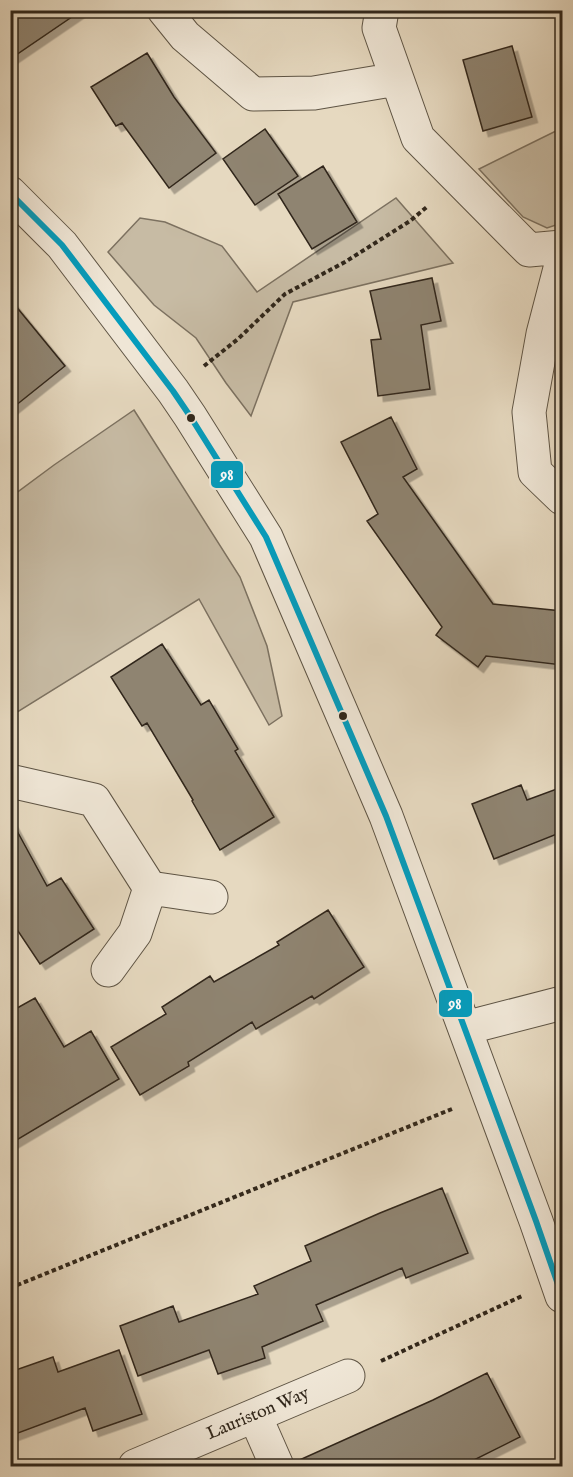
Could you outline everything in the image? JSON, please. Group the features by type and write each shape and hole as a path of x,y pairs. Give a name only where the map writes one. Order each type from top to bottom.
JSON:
{"street":[{"path":"164,10 186,36 253,94 314,93 397,79"},
{"path":"382,10 379,28 418,138 529,250 562,247"},
{"path":"10,192 62,245 173,392 266,537 386,816 560,1288"},
{"path":"562,261 543,334 529,412 536,472 562,498"},
{"path":"10,781 94,800 150,888 211,897"},
{"path":"108,970 135,933 150,888"},
{"path":"465,1028 562,1003"},
{"name":"Lauriston Way","path":"135,1467 348,1376"},
{"path":"255,1416 277,1467"}],"path":[{"path":"173,392 238,339 285,294 345,262 410,220 460,180"},
{"path":"10,1288 489,1094"},
{"path":"348,1376 560,1288"}],"shaded area":[{"path":"562,128 562,223 547,228 523,217 479,169"},
{"path":"396,198 453,263 293,302 251,416 196,338 154,305 108,252 140,218 165,222 222,246 257,292"},
{"path":"134,410 240,577 267,646 282,716 269,725 199,599 11,716 11,497"}],"building":[{"path":"10,10 82,10 10,59"},
{"path":"512,46 532,117 483,131 463,60"},
{"path":"147,53 174,97 216,153 169,188 122,123 116,126 91,87"},
{"path":"265,129 298,176 255,205 223,159"},
{"path":"323,166 357,222 312,249 278,194"},
{"path":"432,278 441,321 421,325 430,389 378,396 371,340 381,339 370,291"},
{"path":"10,299 65,366 10,410"},
{"path":"391,417 417,469 403,477 493,604 562,611 562,665 486,656 478,667 436,635 442,627 367,521 378,514 341,442"},
{"path":"162,644 201,705 209,700 238,749 235,751 274,817 220,850 147,723 142,726 111,677"},
{"path":"521,785 527,800 562,787 562,832 494,859 472,804"},
{"path":"10,818 47,886 61,878 94,929 40,964 10,919"},
{"path":"328,910 364,967 314,999 312,996 256,1029 252,1022 188,1062 189,1066 140,1095 111,1047 166,1014 162,1007 210,976 214,982 279,945 277,942"},
{"path":"35,998 64,1047 91,1031 119,1079 10,1144 10,1012"},
{"path":"442,1188 468,1253 406,1278 402,1268 316,1305 323,1321 262,1347 265,1358 218,1374 209,1350 138,1376 120,1326 173,1306 179,1322 258,1294 254,1286 311,1261 305,1246"},
{"path":"119,1350 142,1414 93,1431 85,1408 10,1436 10,1372 53,1357 58,1372"},
{"path":"487,1373 520,1437 460,1467 295,1467 295,1462"}],"transit line":[{"name":"98","path":"10,193 62,245 173,391 266,537 386,816 562,1296"}]}
